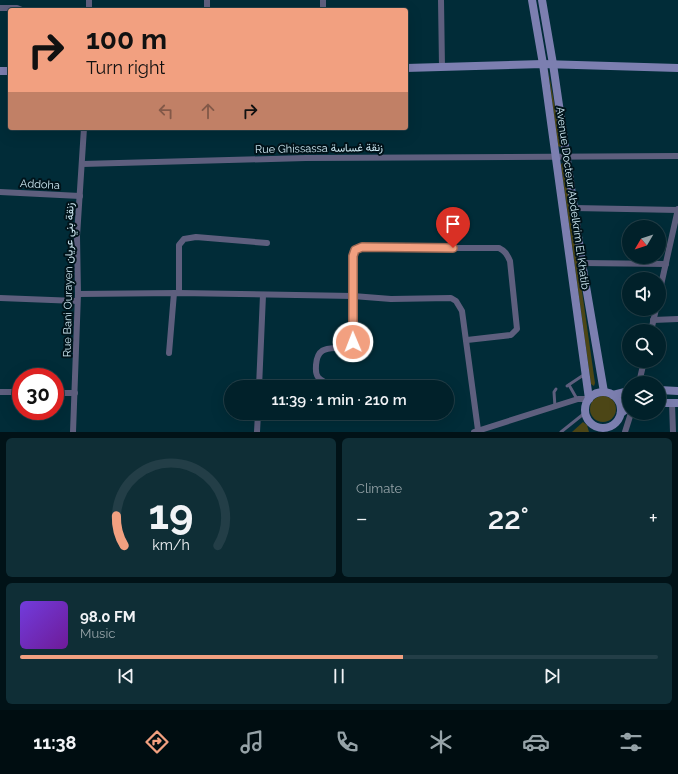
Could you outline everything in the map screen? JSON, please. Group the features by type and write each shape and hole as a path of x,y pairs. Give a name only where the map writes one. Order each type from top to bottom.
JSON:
{"main road":[{"name":"Avenue Docteur Abdelkrim El Khatib","path":"532,0 543,64 589,399"},
{"name":"Avenue Docteur Abdelkrim El Khatib","path":"542,0 553,64 582,263 609,393"},
{"path":"408,68 553,64 678,68"},
{"path":"666,390 678,390"},
{"path":"592,432 586,412 586,406 589,399 596,393 622,392"},
{"path":"590,422 598,427 609,429 617,421 621,413 619,401 609,393"}],"street":[{"path":"440,0 442,67"},
{"name":"Rue Bani Ourayen زنقة بني عريان","path":"73,432 78,294 77,236 84,130"},
{"name":"Rue Ghissassa زنقة غساسة","path":"82,164 306,158 556,155 678,156"},
{"name":"Addoha","path":"0,192 80,196"},
{"path":"574,208 678,210 664,272"},
{"path":"169,353 177,293 179,245 184,239 196,237 267,243"},
{"path":"322,380 316,373 317,356 321,351 349,346 353,342 353,256 355,250 358,248 499,248 504,250 508,254 510,260 517,329 511,335 467,340"},
{"path":"582,263 622,263"},
{"path":"78,294 177,293 353,296 391,299 452,298 459,305 462,311 467,340 476,431 493,429 577,400 589,399"},
{"path":"259,380 263,295"},
{"path":"0,298 77,301"},
{"path":"652,324 654,316"},
{"path":"653,320 678,319"},
{"path":"0,392 12,392"},
{"path":"64,393 75,393"},
{"path":"673,432 675,403"},
{"path":"258,420 258,432"},
{"path":"625,432 629,420"}],"lane":[{"path":"577,400 568,385 586,373"},
{"path":"555,408 554,392 556,390"},
{"path":"561,432 586,412"}],"shaded area":[{"path":"548,69 562,145 560,147 558,146"},
{"path":"562,163 564,164 595,383 594,386 591,384 561,165"},
{"path":"603,396 613,399 616,409 613,419 603,422 593,419 590,409 593,399"},
{"path":"583,422 587,425 589,432 572,432"}],"route":[{"path":"353,342 353,256 355,250 362,247 453,248"}]}
